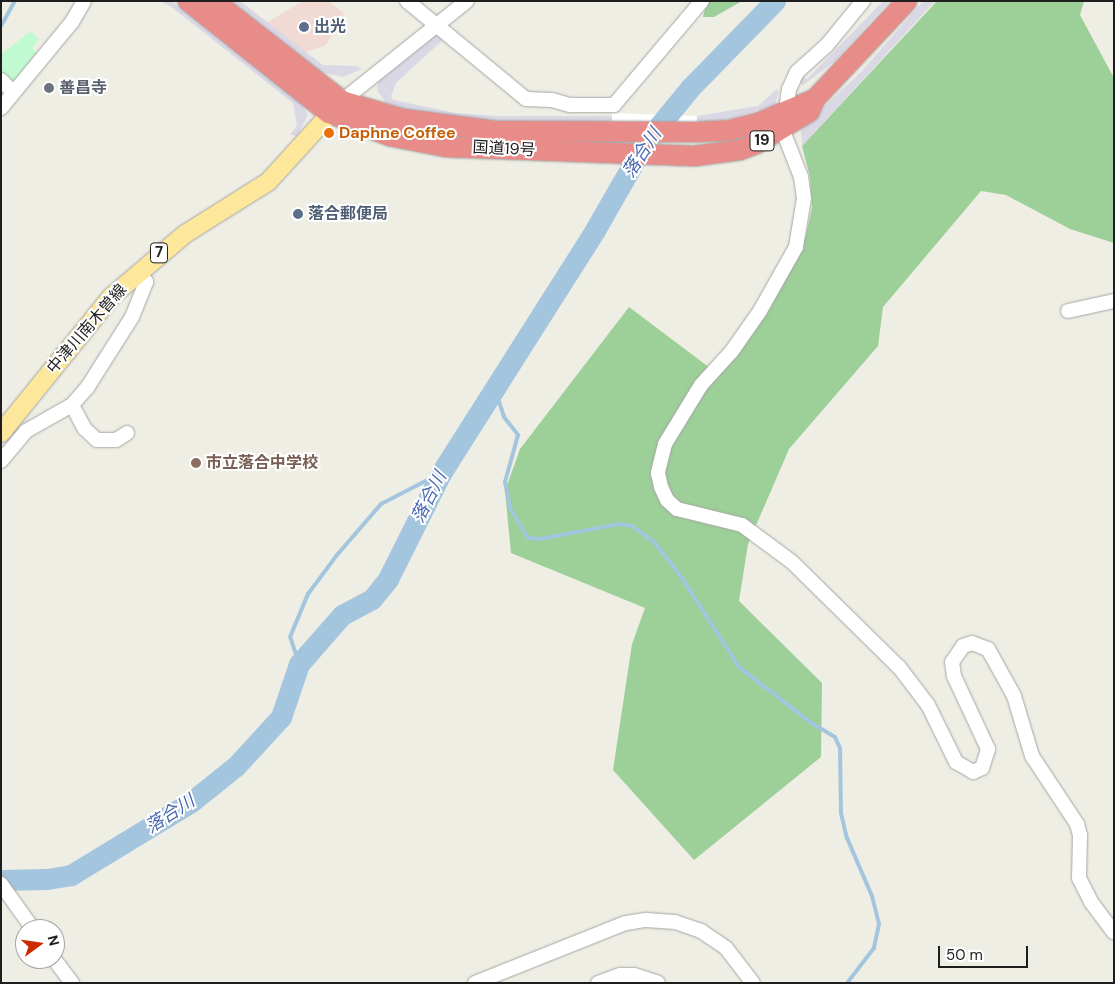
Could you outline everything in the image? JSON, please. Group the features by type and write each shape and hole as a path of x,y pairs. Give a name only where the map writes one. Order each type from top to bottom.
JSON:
{"highway":[{"name":"国道19号","path":"188,1 336,107 390,136 446,146 694,156 740,150 783,130 809,112 815,98 907,1"},
{"name":"国道19号","path":"214,1 336,107 404,120 495,131 696,132 730,130 758,124 786,109 815,98"}],"main road":[{"name":"中津川南木曽線","path":"1,434 90,321 139,271 192,229 268,182 336,107"}],"street":[{"path":"1,108 72,22 84,1"},
{"path":"407,1 526,99 552,100 570,106 614,105 702,1"},
{"path":"336,107 435,24 467,1"},
{"path":"862,1 827,45 797,72 788,89 783,130 801,177 804,198 796,247 760,311 732,351 701,385 666,444 658,473 660,487 667,500 677,509 742,525 792,562 899,667 928,706 956,762 973,772 982,768 988,749 954,676 952,662 963,646 972,643 988,649 1014,696 1032,756 1077,824 1080,835 1079,878 1091,902 1114,932"},
{"path":"1,80 13,92"},
{"path":"1,461 26,431 72,405 87,388 132,317 146,282 139,271"},
{"path":"1068,311 1114,301"},
{"path":"72,405 85,429 98,440 116,440 127,433"},
{"path":"1,884 26,919"},
{"path":"475,983 626,923 646,920 675,922 701,931 726,948 753,983"},
{"path":"62,969 72,983"},
{"path":"598,983 620,975 634,975 658,983"}],"shaded area":[{"path":"160,1 172,1 302,104 308,115 297,136 290,135 297,125 293,103 170,6"},
{"path":"231,1 240,1 323,65 356,66 362,69 343,77 321,72"},
{"name":"出光","path":"303,1 329,1 344,14 326,45 306,52 266,23"},
{"path":"883,1 890,1 835,61 802,86 799,80 801,76 807,79"},
{"path":"923,1 935,1 802,146 801,128 862,71"},
{"path":"436,33 446,37 396,83 391,96 393,100 456,113 497,116 697,116 758,106 777,89 779,92 775,105 730,119 706,122 510,122 421,114 386,103 377,91 378,82"}],"green space":[{"path":"707,1 742,1 714,17 703,17"},
{"path":"937,1 1084,1 1080,15 1114,78 1114,243 1070,229 1006,195 981,191 883,307 878,346 789,449 748,544 739,601 822,683 821,757 694,860 613,770 632,644 645,608 511,553 505,491 520,449 629,307 718,374 794,260 806,235 812,208 810,177 802,146"},
{"path":"31,31 39,40 32,48 39,54 12,85 1,73 1,54"}],"pier":[{"path":"612,113 697,116 696,140 611,137"}],"waterway":[{"path":"1,26 15,1"},
{"name":"落合川","path":"1,880 47,879 71,875 191,802 236,766 281,717 299,664 342,615 372,599 388,579 441,473 595,230 645,143 690,88 775,1"},
{"path":"495,389 504,417 518,435 505,482 510,508 528,538 539,539 619,524 632,526 654,542 680,575 739,667 810,722 835,737 840,748 841,813 847,838 872,896 879,924 874,948 847,983"},
{"path":"299,664 290,637 308,594 337,555 381,504 441,473"}],"place":[{"name":"出光","path":"304,27"},
{"name":"善昌寺","path":"49,88"},
{"name":"Daphne Coffee","path":"329,133"},
{"name":"落合郵便局","path":"298,214"},
{"name":"市立落合中学校","path":"196,463"}]}
